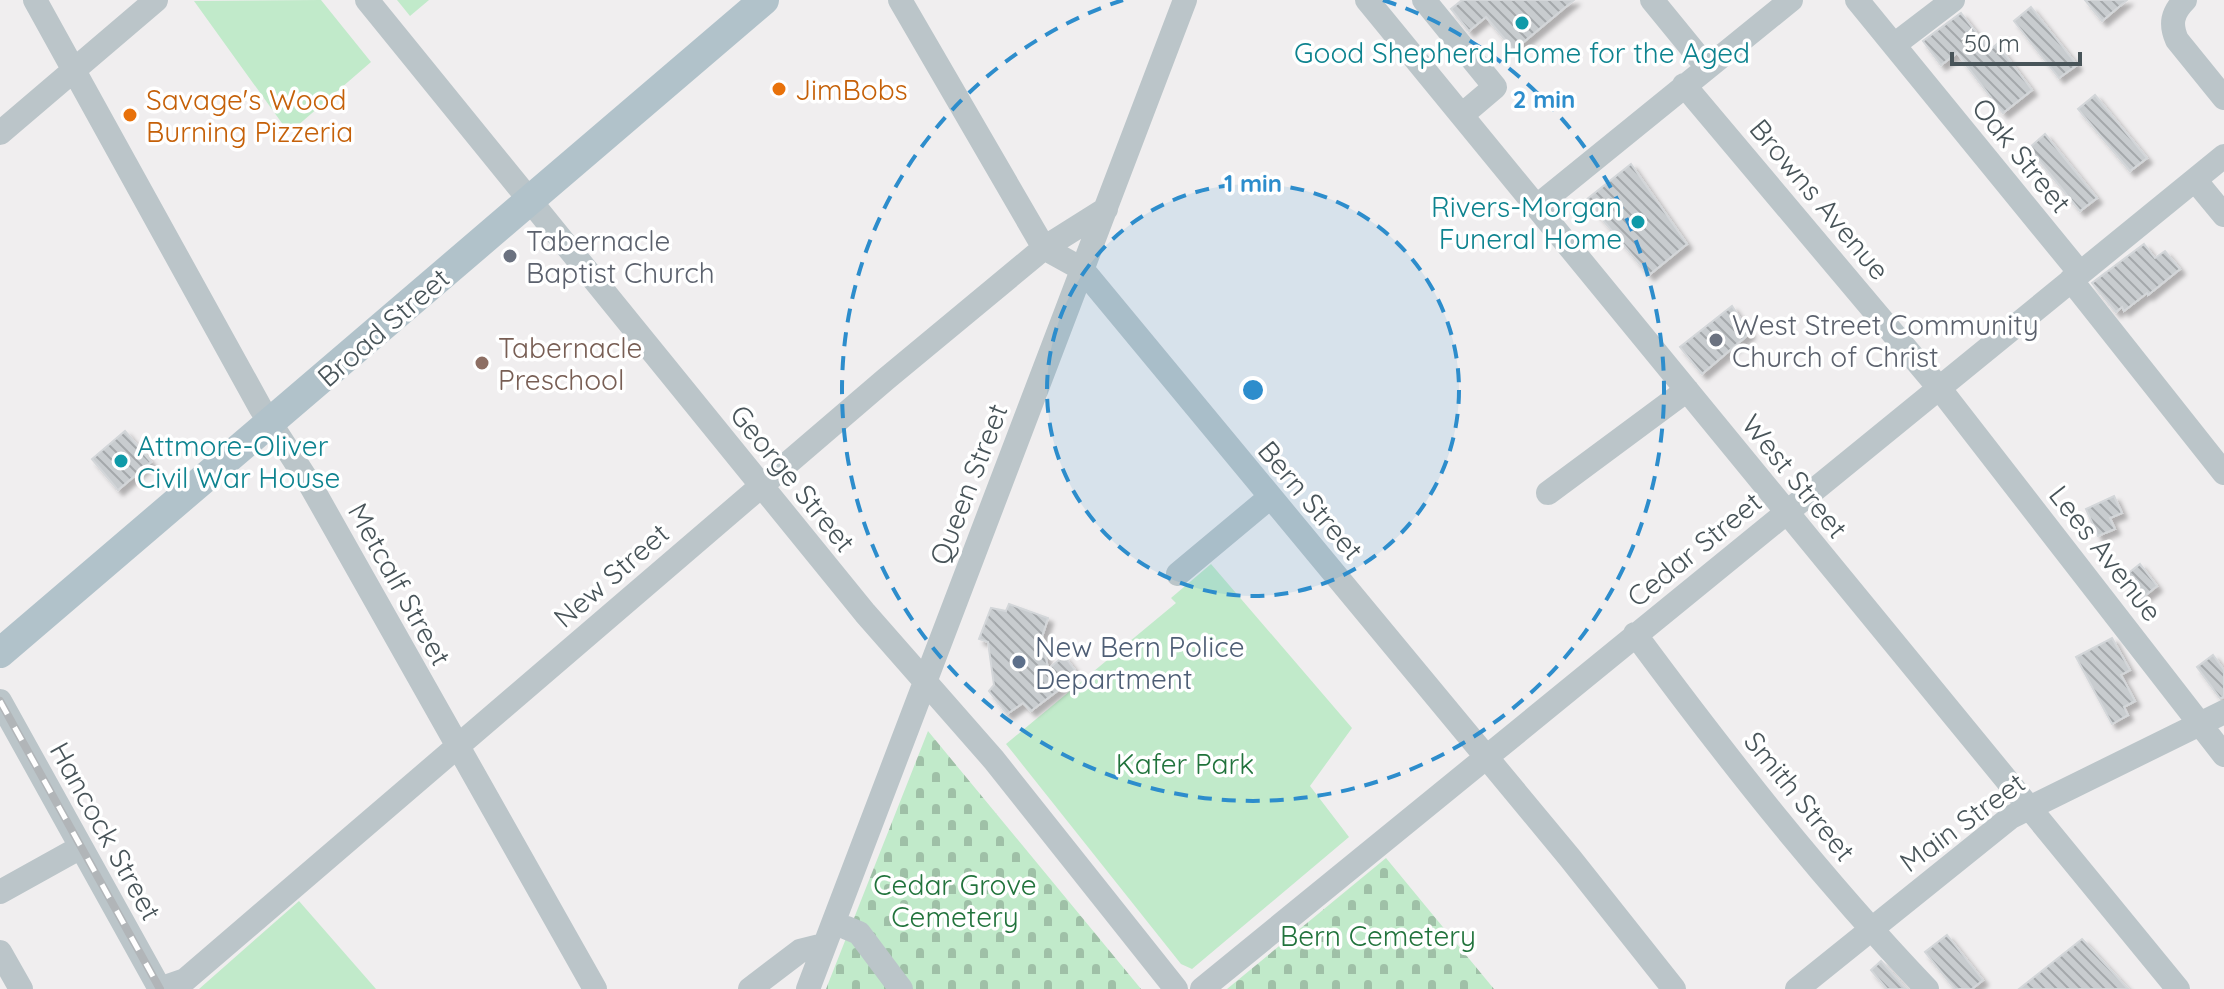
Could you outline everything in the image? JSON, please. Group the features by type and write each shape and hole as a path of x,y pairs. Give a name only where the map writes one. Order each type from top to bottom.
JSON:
{"main road":[{"name":"Broad Street","path":"524,193 735,0"},
{"name":"Broad Street","path":"0,653 265,415 524,193 764,0"},
{"name":"Broad Street","path":"0,625 265,415"},
{"path":"0,643 32,614 49,585"}],"street":[{"name":"Metcalf Street","path":"35,0 265,415 311,486 425,689 460,745 595,989"},
{"path":"0,133 156,0"},
{"name":"George Street","path":"367,0 865,613 926,679 1176,989"},
{"path":"900,0 1044,248"},
{"name":"Queen Street","path":"808,989 1185,0"},
{"name":"West Street","path":"1367,0 2178,989"},
{"path":"1424,0 1495,87 1462,115"},
{"path":"1652,0 1706,66"},
{"path":"1537,206 1791,0"},
{"name":"Oak Street","path":"1857,0 2076,276 2224,473"},
{"path":"1894,45 1953,0"},
{"path":"2185,0 2173,17 2172,29 2224,98"},
{"name":"Browns Avenue","path":"1684,85 1940,389"},
{"name":"Cedar Street","path":"1202,989 2224,156"},
{"path":"2195,180 2224,215"},
{"name":"New Street","path":"160,989 185,980 1044,248 1106,209"},
{"name":"Bern Street","path":"1044,248 1082,269 1486,756 1674,989"},
{"name":"Lees Avenue","path":"1940,389 2224,755"},
{"path":"1548,493 1687,390"},
{"path":"1178,574 1269,498"},
{"name":"Smith Street","path":"1635,634 1697,717 1871,930 1927,989"},
{"name":"Hancock Street","path":"0,701 160,989"},
{"name":"Main Street","path":"1797,989 1969,848 2027,807 2224,712"},
{"path":"0,892 81,847"},
{"path":"847,928 859,933 901,989"},
{"path":"750,989 800,951 824,945"},
{"path":"0,952 21,989"}],"green space":[{"path":"321,0 371,62 289,133 194,1"},
{"path":"397,0 429,0 410,16"},
{"name":"Kafer Park","path":"1211,564 1352,728 1310,786 1349,837 1192,969 1181,964 1006,744 1176,603 1171,598"},
{"name":"Cedar Grove Cemetery","path":"928,731 1141,989 826,989"},
{"name":"Bern Cemetery","path":"1386,858 1494,989 1227,989"},
{"path":"299,901 376,989 199,989"}],"building":[{"name":"Good Shepherd Home for the Aged","path":"1462,0 1574,0 1514,50 1486,17 1469,31 1451,9"},
{"path":"2085,0 2127,0 2102,21"},
{"path":"2031,7 2077,65 2059,78 2014,21"},
{"path":"1961,13 1990,50 1997,44 2032,90 2003,113 1957,53 1941,65 1923,41"},
{"path":"2095,95 2147,158 2130,171 2078,109"},
{"path":"2045,134 2097,198 2080,211 2029,148"},
{"name":"Rivers-Morgan Funeral Home","path":"1631,164 1687,244 1649,275 1586,200"},
{"path":"2144,244 2155,258 2165,251 2180,269 2148,295 2124,311 2122,307 2116,312 2092,283"},
{"name":"West Street Community Church of Christ","path":"1732,306 1750,333 1702,374 1680,347"},
{"name":"Attmore-Oliver Civil War House","path":"125,431 151,462 118,490 92,459"},
{"path":"2114,496 2122,513 2110,518 2115,529 2098,536 2086,509"},
{"path":"2140,564 2157,586 2142,598 2125,576"},
{"name":"New Bern Police Department","path":"1009,604 1048,618 1042,637 1048,669 1064,656 1075,670 1062,681 1065,685 1031,711 1023,703 1007,714 989,691 994,685 988,642 979,639 991,608 1006,611"},
{"path":"2112,638 2130,670 2121,675 2135,701 2124,707 2128,715 2112,724 2076,657"},
{"path":"2213,655 2224,670 2224,697 2220,698 2197,667"},
{"path":"1947,935 1983,980 1972,989 1955,989 1925,952"},
{"path":"2082,939 2128,989 2019,989"},
{"path":"1881,961 1906,989 1887,989 1871,970"}],"railway":[{"path":"0,701 160,989"}],"place":[{"name":"Good Shepherd Home for the Aged","path":"1522,23"},
{"name":"JimBobs","path":"779,89"},
{"name":"Savage's Wood Burning Pizzeria","path":"130,115"},
{"name":"Rivers-Morgan Funeral Home","path":"1638,222"},
{"name":"Tabernacle Baptist Church","path":"510,256"},
{"name":"West Street Community Church of Christ","path":"1716,340"},
{"name":"Tabernacle Preschool","path":"482,363"},
{"name":"Attmore-Oliver Civil War House","path":"121,461"},
{"name":"New Bern Police Department","path":"1019,662"}]}
